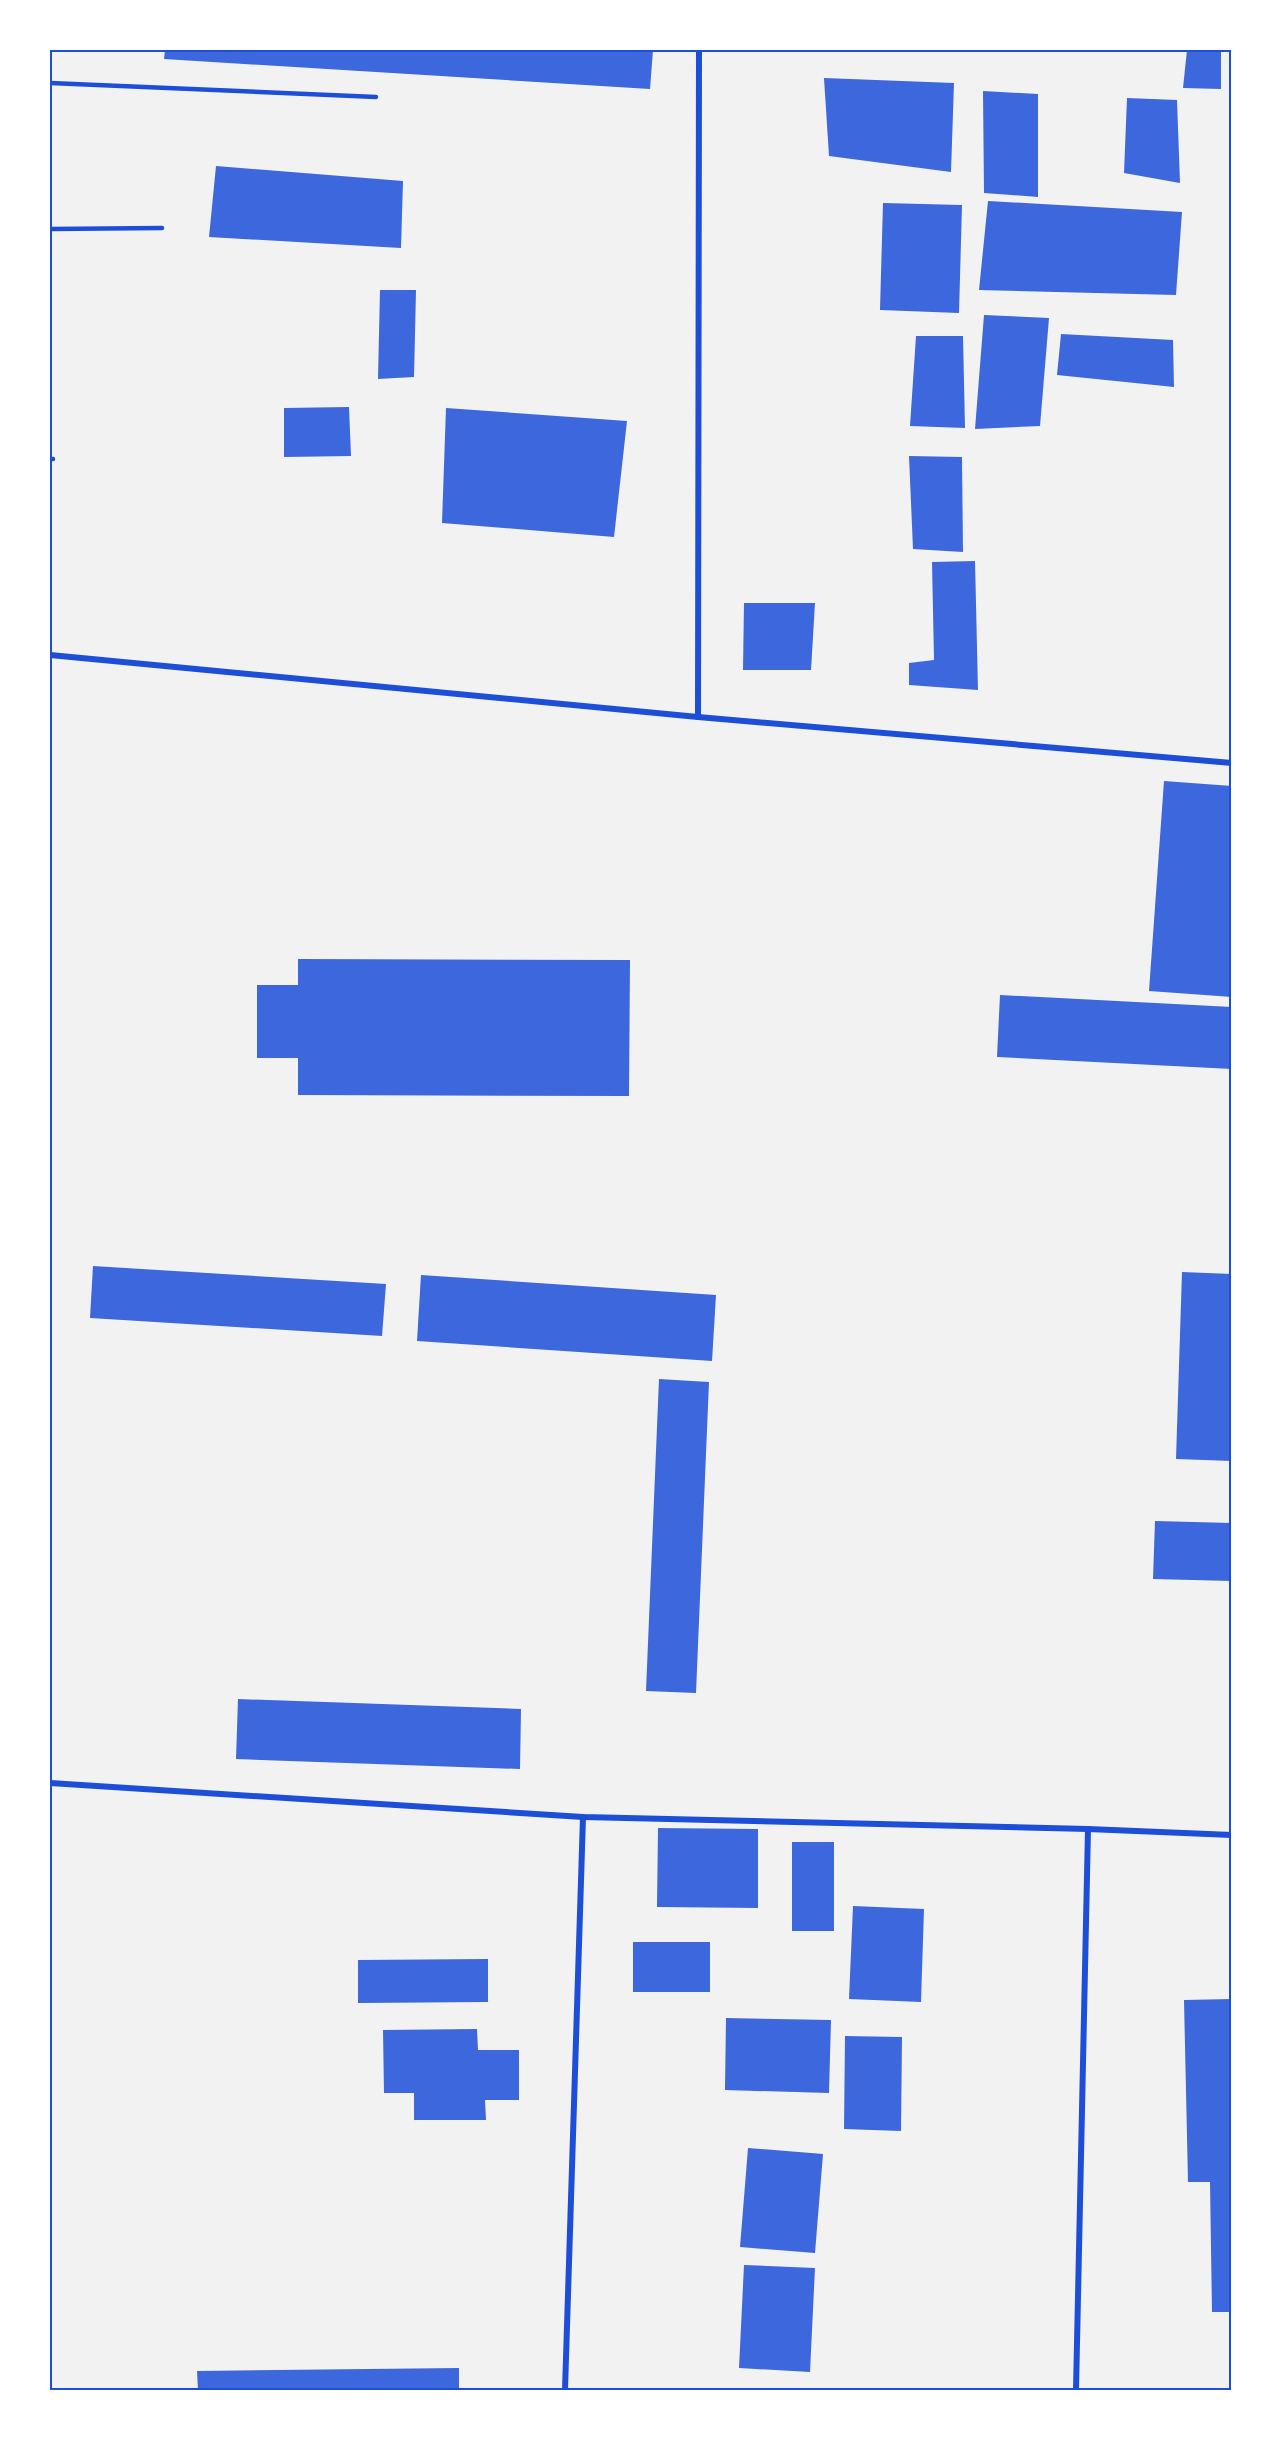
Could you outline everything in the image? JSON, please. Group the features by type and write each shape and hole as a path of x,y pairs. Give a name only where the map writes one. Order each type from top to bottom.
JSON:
{"street":[{"path":"698,717 699,50"},
{"path":"50,656 698,717 1232,763"},
{"path":"50,1783 583,1817 1088,1829 1232,1835"},
{"path":"565,2391 583,1817"},
{"path":"1076,2391 1088,1829"}],"lane":[{"path":"50,83 376,97"},
{"path":"50,229 162,228"}],"building":[{"path":"165,50 653,50 650,89 164,59"},
{"path":"1187,50 1221,50 1221,89 1183,88"},
{"path":"824,78 954,83 951,172 829,156"},
{"path":"983,91 1038,94 1038,197 984,193"},
{"path":"1127,98 1177,100 1180,183 1124,173"},
{"path":"216,166 403,181 401,248 209,237"},
{"path":"988,201 1182,212 1176,295 979,290"},
{"path":"883,203 962,205 959,313 880,310"},
{"path":"380,290 416,290 414,377 378,379"},
{"path":"984,315 1049,318 1040,426 975,429"},
{"path":"1061,334 1173,340 1174,387 1057,375"},
{"path":"916,336 963,336 965,428 910,426"},
{"path":"349,407 351,456 284,457 284,408"},
{"path":"446,408 627,421 614,537 442,523"},
{"path":"909,456 962,457 963,552 913,549"},
{"path":"975,561 978,690 909,685 909,663 934,660 932,562"},
{"path":"744,603 815,603 811,670 743,670"},
{"path":"1164,781 1232,786 1232,997 1149,991"},
{"path":"298,959 630,960 629,1096 298,1095 298,1058 257,1058 257,985 298,985"},
{"path":"1000,995 1232,1007 1232,1069 997,1057"},
{"path":"93,1266 386,1284 382,1336 90,1318"},
{"path":"1182,1272 1232,1274 1232,1461 1176,1459"},
{"path":"421,1275 716,1295 712,1361 417,1341"},
{"path":"659,1379 709,1382 696,1693 646,1691"},
{"path":"1155,1521 1232,1523 1232,1581 1153,1579"},
{"path":"238,1699 521,1709 520,1769 236,1759"},
{"path":"658,1828 758,1829 758,1908 657,1907"},
{"path":"792,1842 834,1842 834,1931 792,1931"},
{"path":"853,1906 924,1909 921,2002 849,1999"},
{"path":"633,1942 710,1942 710,1992 633,1992"},
{"path":"488,1959 488,2002 358,2003 358,1960"},
{"path":"1232,1999 1232,2312 1212,2312 1210,2182 1188,2182 1184,2000"},
{"path":"726,2018 831,2020 829,2093 725,2090"},
{"path":"477,2029 478,2050 519,2050 519,2100 485,2100 486,2120 414,2120 414,2093 384,2093 383,2030"},
{"path":"845,2036 902,2037 901,2131 844,2129"},
{"path":"748,2148 823,2154 815,2253 740,2247"},
{"path":"744,2265 815,2268 810,2372 739,2368"},
{"path":"459,2368 459,2390 198,2390 197,2371"}]}
